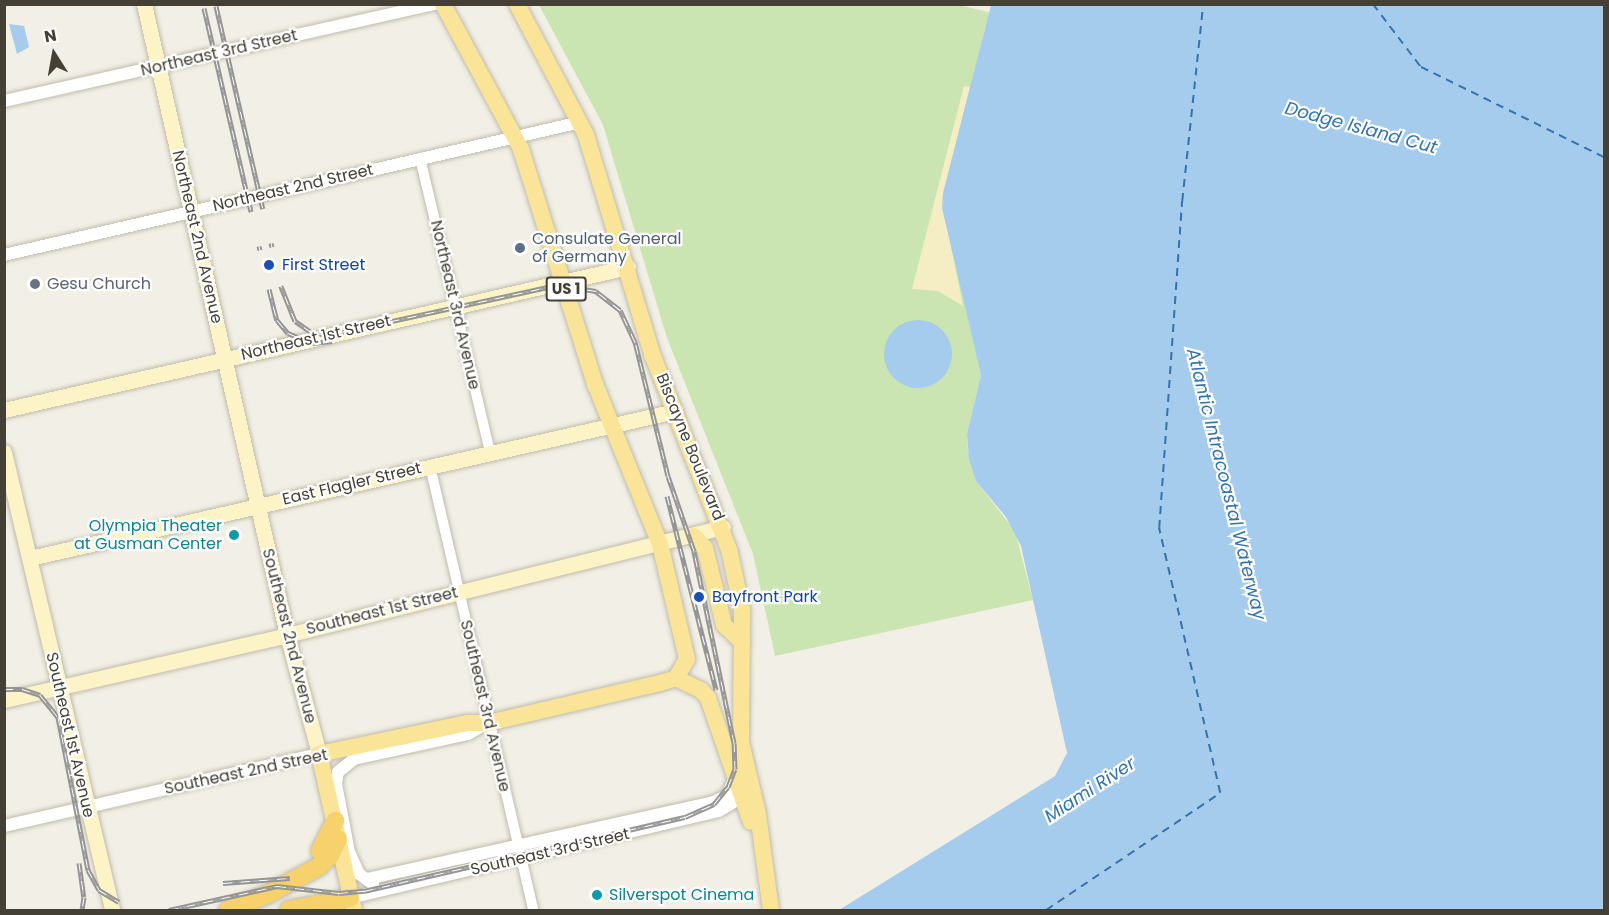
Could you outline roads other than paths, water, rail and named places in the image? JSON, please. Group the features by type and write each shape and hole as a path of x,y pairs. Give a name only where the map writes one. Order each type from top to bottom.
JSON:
{"highway":[{"path":"302,873 322,849 335,820"},
{"path":"228,910 268,894 344,846"},
{"path":"289,910 352,904"}],"main road":[{"name":"Northeast 2nd Avenue","path":"144,4 258,506"},
{"name":"US 1","path":"443,4 516,137 564,280 591,373 660,544 687,652 685,668 676,678"},
{"name":"Biscayne Boulevard","path":"517,4 581,122 628,267 647,342 723,527 740,594 742,642 739,720 744,760 758,814 757,828 771,890 771,910"},
{"name":"Northeast 1st Street","path":"4,410 628,267"},
{"name":"East Flagler Street","path":"30,558 675,411"},
{"name":"Southeast 1st Avenue","path":"4,452 111,910"},
{"name":"Southeast 2nd Avenue","path":"258,506 287,635 335,820 344,846 344,872 352,904"},
{"name":"Southeast 1st Street","path":"4,700 287,635 723,527"},
{"path":"694,536 705,548 724,625 742,642"},
{"path":"676,678 701,690 708,698 749,820 757,828"},
{"name":"Southeast 2nd Street","path":"319,754 467,723 488,723 676,678"},
{"path":"737,783 744,760"}],"street":[{"name":"Northeast 3rd Street","path":"4,102 434,4"},
{"name":"Northeast 2nd Street","path":"4,255 581,122"},
{"name":"Northeast 3rd Avenue","path":"420,158 490,452"},
{"name":"Southeast 3rd Avenue","path":"430,466 533,910"},
{"name":"Southeast 2nd Street","path":"338,772 354,759 468,734 488,723"},
{"name":"Southeast 2nd Street","path":"4,826 319,754"},
{"name":"Southeast 2nd Avenue","path":"338,772 336,784 344,846 358,874 382,891"},
{"name":"Southeast 3rd Street","path":"367,879 713,802 729,793 737,783"},
{"name":"Southeast 3rd Street","path":"352,904 382,891 719,812 730,806 737,783"}],"water":[{"path":"991,5 1604,5 1604,910 839,910 1055,776 1067,753 1021,546 1006,517 976,481 969,459 967,434 981,375 942,208 943,193"},
{"path":"9,24 24,26 29,47 17,54"},
{"path":"925,320 937,326 946,335 952,347 950,367 942,378 925,388 911,388 894,378 886,367 884,347 894,330 905,322"}],"railway":[{"path":"216,6 263,209"},
{"path":"204,8 251,212"},
{"path":"271,243 272,247"},
{"path":"259,246 260,250"},
{"path":"169,910 277,886 339,893 364,891 685,817 714,804 728,787 735,769 734,743 694,551 668,476 635,342 620,310 596,291 557,285 328,335 311,332 295,321 281,286"},
{"path":"269,289 277,320 288,333 312,343 332,341"},
{"path":"667,496 716,690"},
{"path":"4,689 22,689 40,695 58,717 88,870 99,890 119,902"},
{"path":"79,863 84,897 82,910"},
{"path":"223,883 290,878"}],"place":[{"name":"Consulate General of Germany","path":"520,248"},
{"name":"First Street","path":"269,265"},
{"name":"Gesu Church","path":"35,284"},
{"name":"Olympia Theater at Gusman Center","path":"234,535"},
{"name":"Bayfront Park","path":"699,597"},
{"name":"Silverspot Cinema","path":"597,895"}],"water label":[{"name":"Dodge Island Cut","path":"1361,128"},
{"name":"Atlantic Intracoastal Waterway","path":"1226,484"},
{"name":"Miami River","path":"1090,790"}]}
